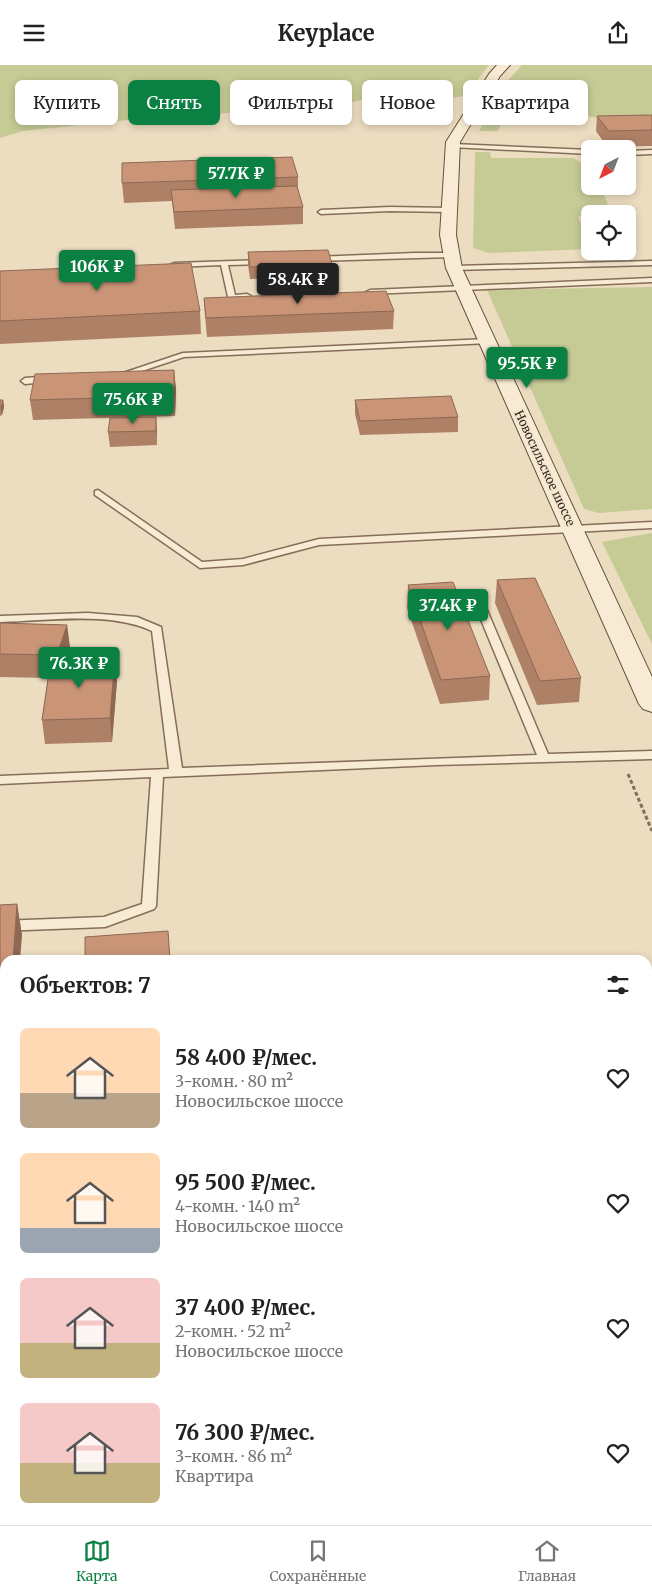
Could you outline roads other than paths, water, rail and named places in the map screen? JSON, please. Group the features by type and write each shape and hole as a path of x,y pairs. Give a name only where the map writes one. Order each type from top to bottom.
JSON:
{"street":[{"name":"Новосильское шоссе","path":"504,65 495,74 453,145 448,235 453,262 462,288 652,702"}],"lane":[{"path":"453,145 581,152"},
{"path":"636,153 652,152"},
{"path":"321,212 449,209"},
{"path":"310,259 415,255 453,262 652,263"},
{"path":"166,266 272,261"},
{"path":"224,263 232,297 251,296"},
{"path":"357,292 652,280"},
{"path":"111,376 121,376 183,355 487,341"},
{"path":"25,381 64,379"},
{"path":"98,493 200,565 243,562 319,542 652,525"},
{"path":"482,610 544,758"},
{"path":"0,619 88,616 137,619 157,629 176,772"},
{"path":"0,780 652,755"},
{"path":"0,925 105,922 149,906 157,773"}]}
